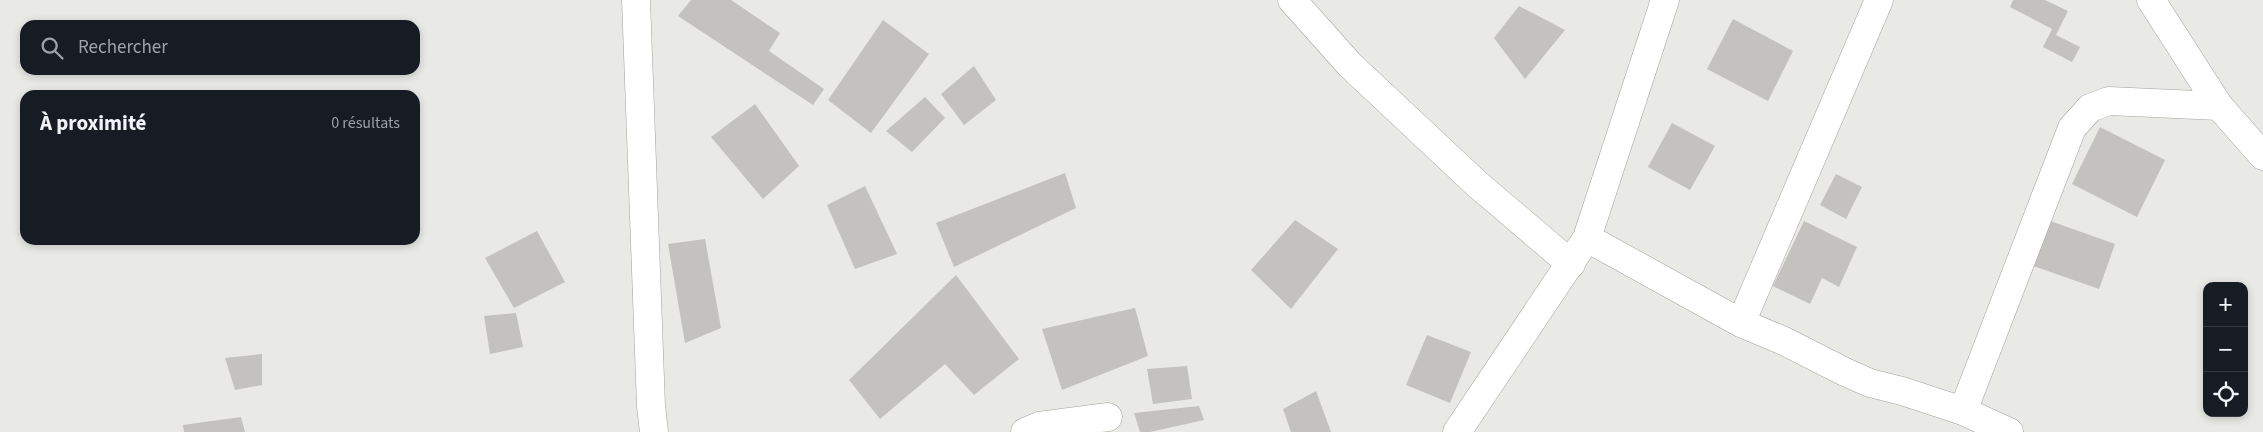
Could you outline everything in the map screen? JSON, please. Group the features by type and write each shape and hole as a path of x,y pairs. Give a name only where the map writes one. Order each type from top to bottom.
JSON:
{"street":[{"path":"1292,0 1364,78 1477,184 1571,264"},
{"path":"1457,432 1587,238 1665,0"},
{"path":"1741,323 1879,0"},
{"path":"2151,0 2218,106 2263,156"},
{"path":"640,6 650,396 654,432"},
{"path":"1962,411 2072,128 2090,108 2109,101 2218,106"},
{"path":"1587,238 1741,323 1870,383 1902,391 1962,411 2009,432"},
{"path":"1025,432 1039,426 1108,417"}],"building":[{"path":"691,0 731,0 780,33 769,51 824,89 813,105 678,16"},
{"path":"2013,0 2045,0 2068,11 2056,35 2080,47 2072,62 2043,47 2052,29 2010,7"},
{"path":"1519,6 1565,30 1525,79 1494,38"},
{"path":"1733,19 1793,51 1768,101 1707,69"},
{"path":"883,20 929,54 871,133 828,100"},
{"path":"974,66 996,100 964,125 941,94"},
{"path":"925,97 945,118 912,152 886,131"},
{"path":"755,104 799,166 763,199 711,137"},
{"path":"1672,123 1715,146 1690,190 1648,167"},
{"path":"2100,127 2165,160 2137,217 2072,184"},
{"path":"1065,173 1076,208 954,267 936,223"},
{"path":"1836,174 1862,187 1846,219 1820,205"},
{"path":"865,186 897,254 855,269 827,205"},
{"path":"2042,218 2115,244 2099,289 2025,263"},
{"path":"1295,220 1338,249 1291,309 1251,270"},
{"path":"1804,221 1857,247 1839,287 1822,278 1810,304 1773,286"},
{"path":"537,231 565,282 514,308 485,258"},
{"path":"705,239 721,328 685,343 668,244"},
{"path":"956,275 1019,359 974,395 945,364 880,419 849,380"},
{"path":"1135,308 1148,356 1062,390 1042,329"},
{"path":"516,313 523,347 490,354 484,316"},
{"path":"1427,335 1471,352 1450,403 1406,385"},
{"path":"262,354 262,385 235,390 225,358"},
{"path":"1187,366 1192,399 1153,404 1147,369"},
{"path":"1316,391 1331,432 1291,432 1283,409"},
{"path":"1199,406 1204,420 1150,432 1140,432 1134,413"},
{"path":"241,417 245,432 184,432 183,425"}]}
